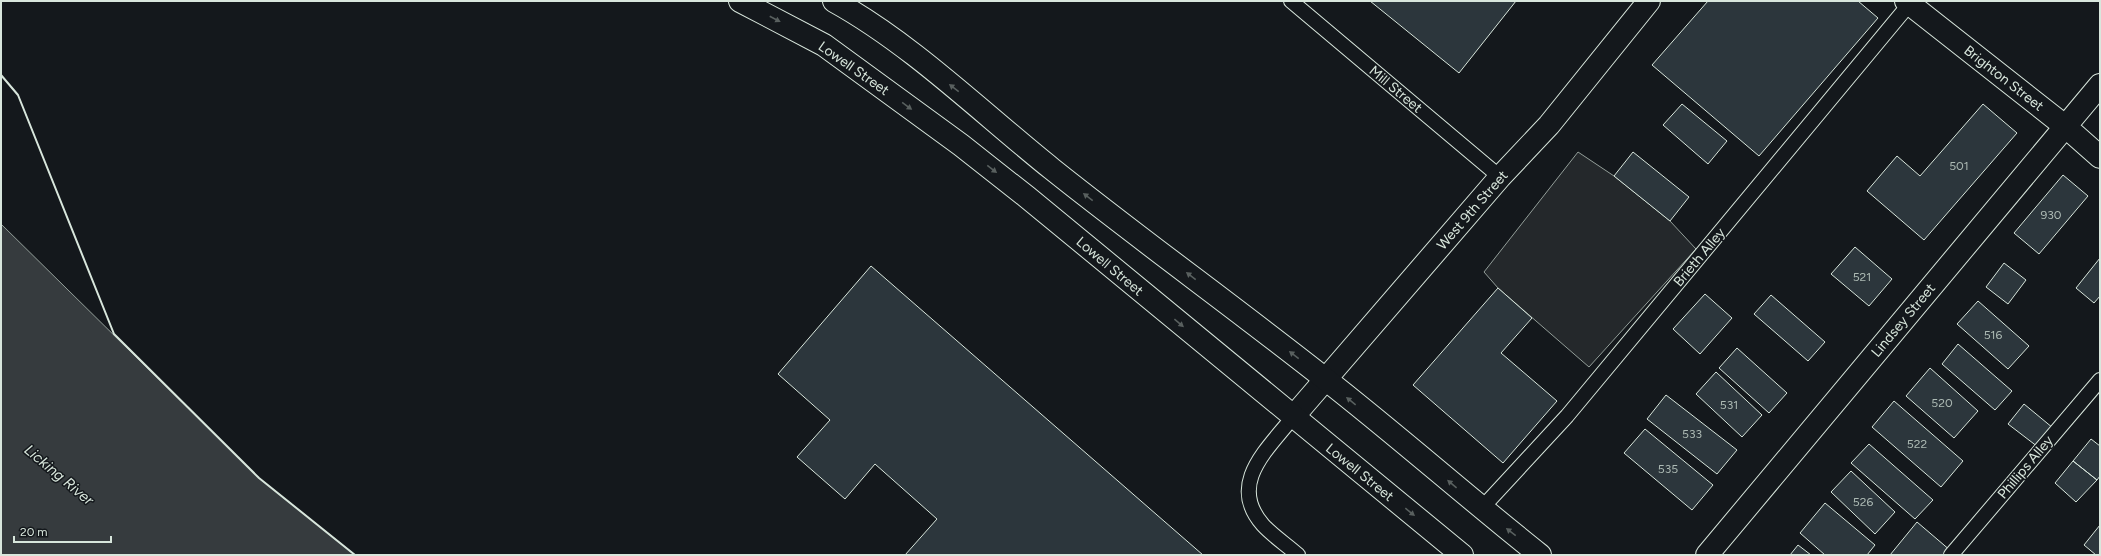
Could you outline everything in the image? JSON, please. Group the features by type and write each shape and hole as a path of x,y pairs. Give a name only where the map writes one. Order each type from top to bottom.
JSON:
{"main road":[{"name":"Lowell Street","path":"740,1 824,45 961,145 1027,197 1462,555"},
{"path":"834,1 906,50 985,112 1050,168 1325,379 1540,555"},
{"name":"West 9th Street","path":"1293,417 1500,178 1549,125 1649,1"},
{"name":"Brighton Street","path":"1909,2 2066,127 2100,157"},
{"name":"Lindsey Street","path":"1707,555 2100,86"}],"lane":[{"name":"Mill Street","path":"1291,1 1500,178"},
{"name":"Brieth Alley","path":"1482,508 1567,416 1909,2"},
{"name":"Phillips Alley","path":"1950,555 2100,380"},
{"path":"1293,417 1254,467 1249,478 1248,494 1251,507 1263,525 1298,555"}],"shaded area":[{"path":"1578,152 1614,176 1670,221 1696,249 1589,367 1498,288 1484,272"}],"water":[{"name":"Licking River","path":"1,224 259,478 355,555 1,555"}],"building":[{"path":"1370,1 1516,1 1459,73"},
{"path":"1708,1 1858,1 1878,18 1759,156 1652,65"},
{"path":"1682,104 1727,141 1708,164 1663,125"},
{"path":"1983,104 2017,133 1924,240 1867,191 1897,156 1920,176"},
{"path":"1633,152 1689,197 1670,221 1614,176"},
{"path":"2063,175 2088,196 2039,254 2014,233"},
{"path":"1855,247 1892,279 1869,306 1831,274"},
{"path":"2100,258 2100,296 2094,303 2076,288"},
{"path":"2004,263 2026,280 2008,304 1986,287"},
{"path":"871,266 1203,555 905,555 937,519 875,464 845,499 797,457 830,420 778,374"},
{"path":"1498,288 1532,318 1501,353 1557,401 1503,463 1413,385"},
{"path":"1705,294 1732,318 1700,354 1673,329"},
{"path":"1771,295 1825,342 1808,361 1754,314"},
{"path":"1978,301 2029,346 2008,369 1957,324"},
{"path":"1958,344 2012,391 1995,410 1942,364"},
{"path":"1737,348 1787,393 1769,413 1719,368"},
{"path":"1930,368 1978,411 1954,438 1906,396"},
{"path":"1716,372 1762,415 1742,437 1696,394"},
{"path":"1666,395 1737,450 1717,474 1647,419"},
{"path":"1894,401 1963,461 1941,487 1872,427"},
{"path":"2024,404 2053,428 2038,447 2008,424"},
{"path":"1645,429 1713,485 1692,510 1624,453"},
{"path":"2091,439 2100,446 2100,476 2097,480 2073,461"},
{"path":"1869,444 1933,500 1915,519 1851,463"},
{"path":"2073,461 2097,480 2076,502 2055,483"},
{"path":"1851,471 1895,512 1875,534 1831,492"},
{"path":"1825,503 1875,545 1867,555 1825,555 1800,533"},
{"path":"1917,522 1951,551 1947,555 1890,555"},
{"path":"2100,525 2100,555 2096,555 2084,545"},
{"path":"1798,545 1811,555 1790,555"}],"wall":[{"path":"1,75 18,95 114,334 259,478 355,555"}]}
